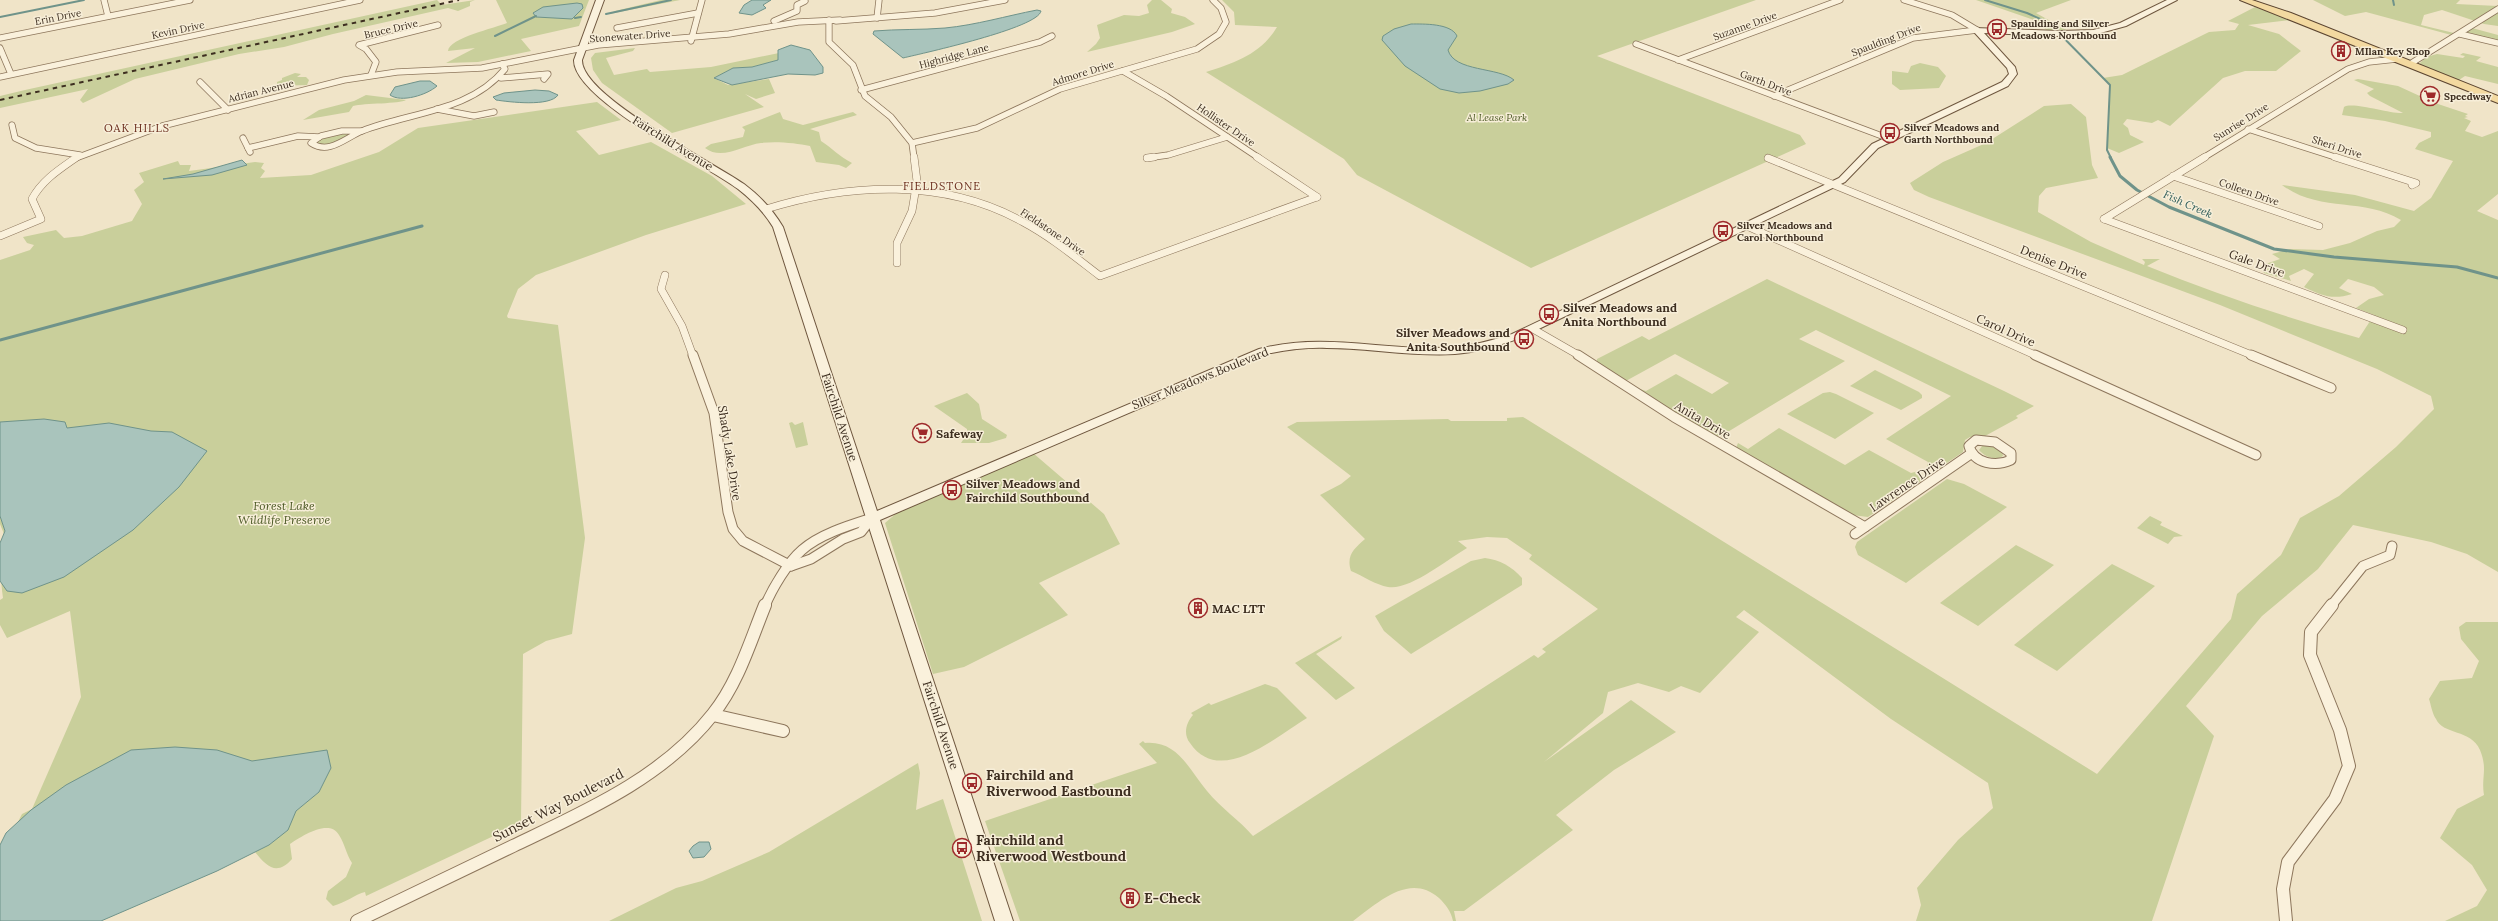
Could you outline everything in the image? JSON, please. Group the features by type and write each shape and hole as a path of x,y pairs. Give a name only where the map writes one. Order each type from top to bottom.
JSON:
{"main road":[{"path":"2244,0 2288,15 2498,100"}],"street":[{"path":"104,0 108,16"},
{"name":"Erin Drive","path":"0,38 190,0"},
{"name":"Kevin Drive","path":"0,77 360,0"},
{"name":"Fairchild Avenue","path":"600,0 582,48 578,63 579,70 595,90 646,127 731,180 766,209 778,227 1004,921"},
{"path":"692,39 702,0"},
{"path":"877,18 879,0"},
{"path":"980,0 986,4"},
{"name":"Stonewater Drive","path":"692,39 772,26 935,13 1005,0"},
{"name":"Admore Drive","path":"912,143 977,128 1005,117 1048,93 1197,49 1219,35 1225,28 1227,18 1223,10 1213,0"},
{"name":"Suzanne Drive","path":"1678,60 1840,0"},
{"name":"Silver Meadows Boulevard","path":"872,518 1262,351 1309,343 1435,350 1463,350 1497,344 1533,329 1832,184 1852,173 1868,151 1998,87 2012,77 2012,66 1977,30 1952,15 1904,0"},
{"name":"Spaulding Drive","path":"1774,96 1913,38 1948,32 1977,30 2070,32 2106,30 2173,0"},
{"path":"772,26 771,22 797,11 797,5 805,1"},
{"path":"2410,64 2498,9"},
{"path":"617,28 698,13"},
{"path":"829,21 829,42 853,65 860,90 871,102 891,117 912,143 917,170 916,191 912,211 897,243 897,263"},
{"name":"Stonewater Drive","path":"582,48 596,49 692,39 829,21"},
{"name":"Bruce Drive","path":"371,75 376,62 366,49 359,45 438,25"},
{"path":"2460,34 2498,43"},
{"name":"Highridge Lane","path":"860,90 1040,42 1052,36"},
{"name":"Garth Drive","path":"1636,44 1890,139"},
{"path":"0,48 11,74"},
{"name":"Adrian Avenue","path":"0,236 41,219 32,199 37,189 48,178 80,155 156,128 371,75 449,71 502,64 560,51 582,48"},
{"name":"Sunrise Drive","path":"2104,219 2148,190 2348,69 2369,62 2397,59"},
{"path":"243,138 249,150 298,136 319,137 334,133 362,131 437,109 484,89 500,78 505,69 502,64"},
{"name":"Hollister Drive","path":"1123,71 1166,96 1317,197"},
{"path":"500,78 548,74 544,79"},
{"path":"200,82 228,110"},
{"path":"437,109 474,116 494,112"},
{"path":"12,125 15,138 36,148 80,155"},
{"name":"Sheri Drive","path":"2248,129 2416,182 2412,186"},
{"path":"319,137 311,143 323,147 340,144 362,131"},
{"path":"1147,158 1180,152 1227,137"},
{"name":"Denise Drive","path":"1768,158 2331,388"},
{"name":"Colleen Drive","path":"2173,176 2319,226"},
{"name":"Fieldstone Drive","path":"766,209 798,199 848,191 876,189 916,191 951,197 1009,214 1045,236 1100,276 1317,197"},
{"name":"Gale Drive","path":"2104,219 2402,330"},
{"name":"Carol Drive","path":"1747,226 2256,455"},
{"name":"Shady Lake Drive","path":"666,274 661,284 661,289 682,326 714,413 728,512 733,529 743,541 791,566"},
{"name":"Anita Drive","path":"1533,329 1674,417 1865,527"},
{"name":"Lawrence Drive","path":"1855,534 1972,453"},
{"path":"791,566 811,559 843,539 861,532 872,518"},
{"path":"2286,921 2283,889 2288,862 2335,799 2349,766 2340,730 2310,655 2311,632 2364,566 2390,555 2392,546"},
{"name":"Sunset Way Boulevard","path":"357,921 602,803 662,763 686,744 713,715 728,694 771,591 791,566"},
{"path":"713,715 783,731"}],"green space":[{"path":"437,0 442,5 475,0 470,2 470,6 458,11 448,8 333,34 284,47 239,54 135,79 83,103 80,100 88,89 0,108 0,96"},
{"path":"496,0 589,0 579,26 521,39 531,51 478,62 446,63 475,48 448,51 450,46 456,42 473,34 507,23"},
{"path":"661,0 680,0 609,14 615,11"},
{"path":"1152,0 1161,0 1172,9 1171,13 1185,17 1195,24 1172,32 1087,52 1100,38 1097,25 1124,15 1139,16 1149,13 1147,5"},
{"name":"Al Lease Park","path":"1222,0 1756,0 1597,56 1800,135 1806,144 1531,268 1357,175 1344,159 1206,72 1237,61 1255,51 1271,36 1277,27 1235,25 1234,12"},
{"path":"1976,0 2071,0 2036,13 2070,32 2049,32 2034,20"},
{"path":"2313,0 2460,0 2456,4 2498,6 2498,26 2484,24 2442,10 2424,15 2421,25 2458,34 2455,36 2366,12 2345,16"},
{"path":"2255,7 2291,20 2248,25 2279,34 2301,51 2276,71 2245,71 2223,78 2170,126 2158,120 2152,123 2127,119 2123,124 2128,128 2130,135 2144,142 2119,153 2107,148 2110,85 2103,78 2122,75 2209,32 2235,30 2239,24 2228,21"},
{"path":"2472,28 2498,35 2498,42 2464,34"},
{"path":"635,48 633,51 606,58 614,75 647,69 650,72 711,67 779,53 778,60 752,67 733,68 714,78 728,85 769,79 775,93 756,99 745,94 764,107 672,133 602,83 593,70 591,58 595,53"},
{"path":"2463,53 2481,57 2476,61 2498,67 2498,84 2465,76 2459,80 2419,64 2426,57 2437,54 2463,58 2465,56 2460,55"},
{"path":"1920,63 1938,67 1946,76 1939,88 1900,90 1892,84 1892,71 1908,73 1911,66"},
{"path":"295,73 301,74 297,77 306,77 309,80 307,85 277,86 277,82 282,80 282,78"},
{"path":"2358,79 2398,86 2435,103 2468,114 2465,116 2468,117 2464,118 2471,121 2465,131 2482,137 2498,131 2498,194 2477,211 2498,220 2498,572 2467,554 2431,542 2353,525 2318,569 2262,616 2186,706 2214,736 2152,921 1916,921 1921,905 1917,888 1958,840 1993,808 1988,783 1891,719 1744,610 1736,617 1759,632 1700,693 1681,686 1669,692 1638,683 1608,692 1603,713 1544,762 1631,700 1676,732 1614,770 1556,815 1573,830 1464,911 1454,911 1456,921 1453,921 1448,908 1439,898 1428,891 1416,888 1405,889 1394,893 1383,899 1353,921 1020,921 985,821 1157,763 1139,744 1143,741 1145,743 1156,743 1166,746 1182,758 1212,797 1253,836 1534,655 1538,658 1546,652 1542,649 1598,609 1529,559 1532,555 1507,538 1487,537 1458,541 1467,548 1428,573 1407,584 1397,587 1388,587 1379,584 1351,571 1350,556 1354,549 1365,539 1320,495 1341,484 1351,476 1287,427 1297,422 1448,419 1451,421 1507,421 1507,418 1523,417 2097,774 2231,619 2237,594 2281,555 2300,518 2339,496 2396,447 2434,409 2431,396 2377,369 2220,305 1929,197 1914,190 1910,183 1943,162 1986,143 2044,106 2071,104 2086,117 2092,165 2098,178 2046,188 2039,196 2038,212 2091,242 2144,265 2145,262 2142,259 2160,259 2147,266 2252,305 2359,338 2374,315 2356,308 2369,299 2384,295 2374,287 2348,279 2339,288 2352,294 2333,297 2316,293 2304,287 2314,274 2304,269 2289,276 2291,281 2264,273 2260,266 2280,259 2272,254 2290,249 2323,250 2350,243 2377,231 2394,227 2401,220 2386,213 2372,209 2311,199 2296,194 2282,185 2355,195 2414,211 2431,198 2453,161 2415,149 2419,143 2431,137 2431,132 2385,121 2342,115 2344,107 2348,106 2403,113 2370,96 2367,93 2374,89 2354,80"},
{"path":"366,95 406,100 353,106 349,112 303,120 319,110 354,101"},
{"name":"Forest Lake Wildlife Preserve","path":"597,102 621,120 576,131 599,155 651,142 712,176 746,204 646,235 536,275 518,289 507,316 508,318 558,325 585,538 572,634 546,641 523,654 521,823 366,896 365,892 333,906 326,899 328,891 346,877 352,863 341,838 334,830 329,828 315,830 290,844 292,859 282,867 272,868 255,852 269,845 287,830 296,811 319,792 327,774 0,921 0,857 22,814 32,809 81,697 70,611 7,638 0,625 0,600 3,598 1,582 1,557 4,534 0,524 0,260 30,250 34,245 27,243 23,237 56,230 64,238 82,236 132,221 142,204 134,190 144,182 139,173 178,161 180,165 191,165 189,171 255,162 264,163 261,168 265,171 260,178 311,175 379,152 418,128"},
{"path":"780,112 783,119 803,125 853,112 857,115 810,129 819,132 821,141 852,163 846,168 839,165 816,162 810,146 792,143 773,142 754,144 725,153 712,152 705,148 711,144 743,137 745,130 742,127"},
{"path":"352,133 340,141 331,144 321,145 317,143 324,137"},
{"path":"1767,279 2034,406 2016,416 2018,418 1985,436 1970,437 1965,440 1963,452 1938,469 1927,466 1928,462 1886,439 1951,396 1816,330 1799,339 1845,361 1721,436 1716,436 1637,390 1637,388 1646,391 1676,374 1712,394 1729,383 1675,354 1624,382 1597,362 1597,359 1642,336 1649,340"},
{"path":"1875,370 1919,392 1922,395 1922,398 1901,410 1850,386"},
{"path":"1830,392 1874,413 1835,439 1787,414 1823,393"},
{"path":"967,393 979,404 982,419 1007,435 1006,438 989,443 961,443 967,434 967,429 934,406"},
{"path":"792,422 795,425 803,422 808,445 796,448 789,423"},
{"path":"1779,428 1845,465 1869,450 1911,473 1919,471 1925,478 1868,517 1852,515 1736,448 1738,443 1748,449"},
{"path":"1983,445 1993,446 2002,451 2003,456 1993,458 1984,455 1979,450"},
{"path":"1033,453 1104,514 1120,544 1039,583 1068,615 964,667 933,674 885,523 899,511"},
{"path":"1947,479 1964,484 2007,507 1906,583 1858,555 1855,547 1857,542"},
{"path":"2150,516 2162,522 2160,525 2183,536 2174,537 2168,544 2137,528"},
{"path":"2016,545 2054,565 1978,626 1940,603"},
{"path":"1485,558 1496,560 1514,570 1522,578 1522,585 1411,654 1384,631 1375,616 1471,561"},
{"path":"2112,564 2155,586 2057,671 2014,645"},
{"path":"2466,622 2498,622 2498,921 2445,921 2477,906 2487,890 2472,865 2440,838 2457,809 2484,795 2484,763 2476,743 2464,735 2445,728 2440,724 2436,719 2429,699 2440,681 2472,678 2479,661 2461,639 2459,627"},
{"path":"1342,636 1341,639 1316,654 1355,688 1336,700 1295,663"},
{"path":"1265,684 1277,688 1307,718 1264,746 1248,754 1232,759 1216,760 1202,755 1190,743 1186,729 1193,715 1191,713 1209,703 1211,705"},
{"path":"918,763 920,773 916,810 943,799 982,921 609,921 676,888 702,881 769,852"}],"water":[{"path":"752,0 771,0 763,5 766,8 752,15 739,13 744,5"},
{"path":"577,3 582,4 583,8 572,19 536,17 533,13 543,7"},
{"path":"1037,10 1041,11 1035,18 1002,32 903,58 873,34 874,31 957,27"},
{"path":"1411,24 1436,25 1449,29 1457,36 1448,50 1452,57 1468,66 1498,73 1514,80 1508,84 1480,91 1459,93 1440,89 1405,66 1382,40 1383,36 1394,29"},
{"path":"791,45 810,50 823,67 823,73 815,75 788,74 732,85 714,78 733,68 752,67 778,60 778,50"},
{"path":"420,81 430,81 437,86 421,95 414,97 401,98 390,95 395,87"},
{"path":"535,90 549,91 558,95 554,99 547,101 529,103 496,100 493,97 504,93"},
{"path":"242,160 247,165 212,175 163,179 193,174"},
{"path":"44,419 65,422 67,428 109,423 151,431 172,432 207,451 179,487 133,530 64,577 22,593 7,591 0,581 0,543 5,531 0,516 0,422"},
{"path":"175,747 217,750 252,761 327,750 331,768 319,792 296,811 288,830 269,845 217,871 101,921 0,921 0,845 6,833 31,810 66,785 131,750"},
{"path":"699,842 709,842 711,849 704,857 693,858 689,851"}],"waterway":[{"name":"Fish Creek","path":"0,17 84,0"},
{"path":"606,14 671,0"},
{"name":"Fish Creek","path":"1985,0 2027,13 2049,23 2110,85 2107,150 2111,158"},
{"path":"2393,0 2394,5"},
{"path":"495,36 536,16"},
{"path":"575,18 581,17"},
{"name":"Fish Creek","path":"2110,157 2120,176 2137,190 2169,207 2274,249 2334,257 2457,267 2498,278"},
{"path":"0,340 422,226"}],"railway":[{"path":"0,100 459,0"}],"place":[{"name":"Spaulding and Silver Meadows Northbound","path":"1997,29"},
{"name":"MIlan Key Shop","path":"2341,51"},
{"name":"Speedway","path":"2430,96"},
{"name":"Silver Meadows and Garth Northbound","path":"1890,133"},
{"name":"Silver Meadows and Carol Northbound","path":"1723,231"},
{"name":"Silver Meadows and Anita Northbound","path":"1549,314"},
{"name":"Silver Meadows and Anita Southbound","path":"1524,339"},
{"name":"Safeway","path":"922,433"},
{"name":"Silver Meadows and Fairchild Southbound","path":"952,490"},
{"name":"MAC LTT","path":"1198,608"},
{"name":"Fairchild and Riverwood Eastbound","path":"972,783"},
{"name":"Fairchild and Riverwood Westbound","path":"962,848"},
{"name":"E-Check","path":"1130,898"}],"district":[{"name":"OAK HILLS","path":"137,128"},
{"name":"FIELDSTONE","path":"942,186"}]}
